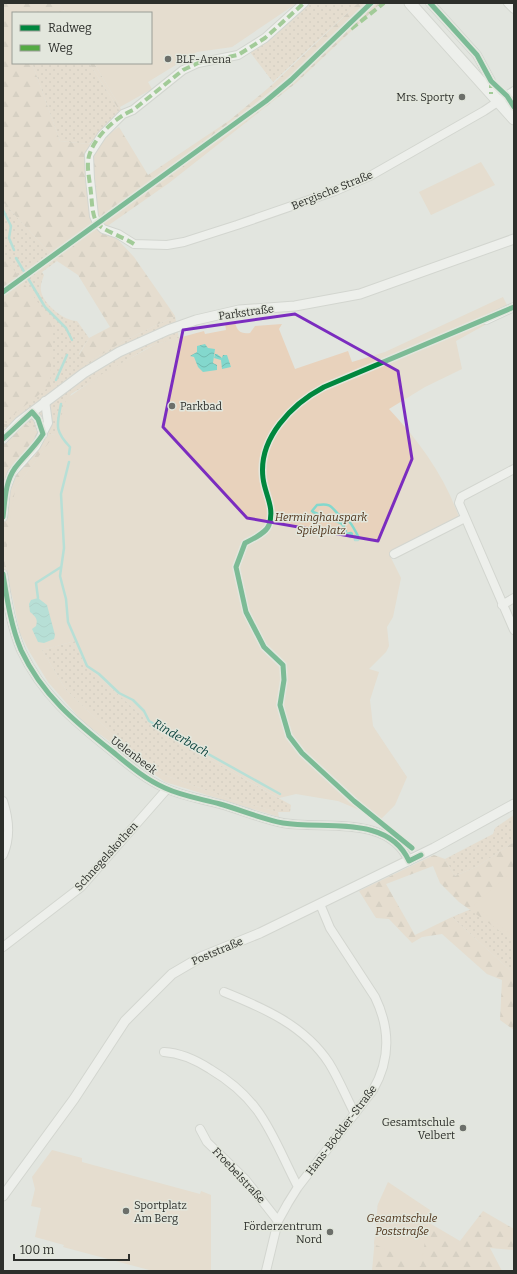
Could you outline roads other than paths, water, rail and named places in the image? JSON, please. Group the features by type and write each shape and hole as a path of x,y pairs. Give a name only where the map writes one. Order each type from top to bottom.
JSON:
{"main road":[{"path":"410,3 514,119"}],"street":[{"name":"Bergische Straße","path":"304,3 265,38 238,55 198,63 183,70 133,110 123,114 102,135 89,155 90,186 94,216 97,223 103,229 118,234 134,244 167,245 184,242 335,191 370,176 494,98 514,91"},
{"path":"430,3 477,55 491,81 494,98"},
{"path":"508,3 514,9"},
{"name":"Parkstraße","path":"3,439 45,401 84,373 119,352 168,330 186,323 239,310 295,306 360,294 514,239"},
{"path":"486,320 514,307"},
{"path":"3,517 6,489 12,473 36,446 48,423 45,401"},
{"path":"32,412 38,419 43,434"},
{"path":"514,469 459,500 465,518 514,630"},
{"path":"394,554 465,518"},
{"name":"Uelenbeek","path":"3,574 7,600 16,637 29,664 46,690 75,722 138,773 167,789 283,823 362,827 394,842 405,852 409,861"},
{"path":"502,605 514,598"},
{"name":"Schnegelskothen","path":"3,947 81,887 167,789"},
{"path":"3,801 9,818 7,845 3,855"},
{"name":"Poststraße","path":"3,1196 74,1099 125,1021 157,987 185,965 260,933 409,861 477,826 514,804"},
{"name":"Hans-Böckler-Straße","path":"266,1271 278,1221 298,1187 374,1090 382,1072 387,1053 387,1031 375,997 330,928 320,904"},
{"path":"224,992 276,1015 314,1043 334,1071 355,1114"},
{"path":"164,1052 175,1052 187,1056 206,1066 224,1077 246,1096 263,1117 298,1187"},
{"name":"Froebelstraße","path":"200,1129 207,1142 245,1179 278,1221"}],"water":[{"path":"205,344 208,348 215,349 213,363 217,365 217,370 203,372 198,367 194,357 190,356 197,352 197,346"},
{"path":"215,354 222,358 223,355 227,355 231,367 222,369 221,360 214,358"},
{"path":"38,598 47,605 55,635 54,639 44,643 38,642 32,629 36,626 37,620 30,612 29,604 31,600"}],"waterway":[{"name":"Rinderbach","path":"3,210 11,226 9,238 14,250"},
{"name":"Rinderbach","path":"16,258 45,307 66,328 72,340"},
{"name":"Rinderbach","path":"56,380 67,355"},
{"name":"Rinderbach","path":"61,404 58,417 58,427 61,436 70,447 69,454"},
{"name":"Rinderbach","path":"69,462 61,494 64,548 60,576 66,599 68,622 87,666 99,674 119,693 133,700 144,711 149,721 280,794"},
{"path":"312,511 317,505 325,504 330,506 339,515 349,521 359,538 358,540 355,540 355,536 350,537 352,534 351,533 346,534 344,532 346,531 342,529 344,526 341,523 313,512"},
{"path":"38,598 36,583 61,567"}],"place":[{"name":"BLF-Arena","path":"168,59"},
{"name":"Mrs. Sporty","path":"462,97"},
{"name":"Parkbad","path":"172,406"},
{"name":"Gesamtschule Velbert","path":"463,1128"},
{"name":"Sportplatz Am Berg","path":"126,1211"},
{"name":"Förderzentrum Nord","path":"330,1232"}],"park label":[{"name":"Herminghauspark Spielplatz","path":"321,523"},
{"name":"Gesamtschule Poststraße","path":"402,1224"}]}
